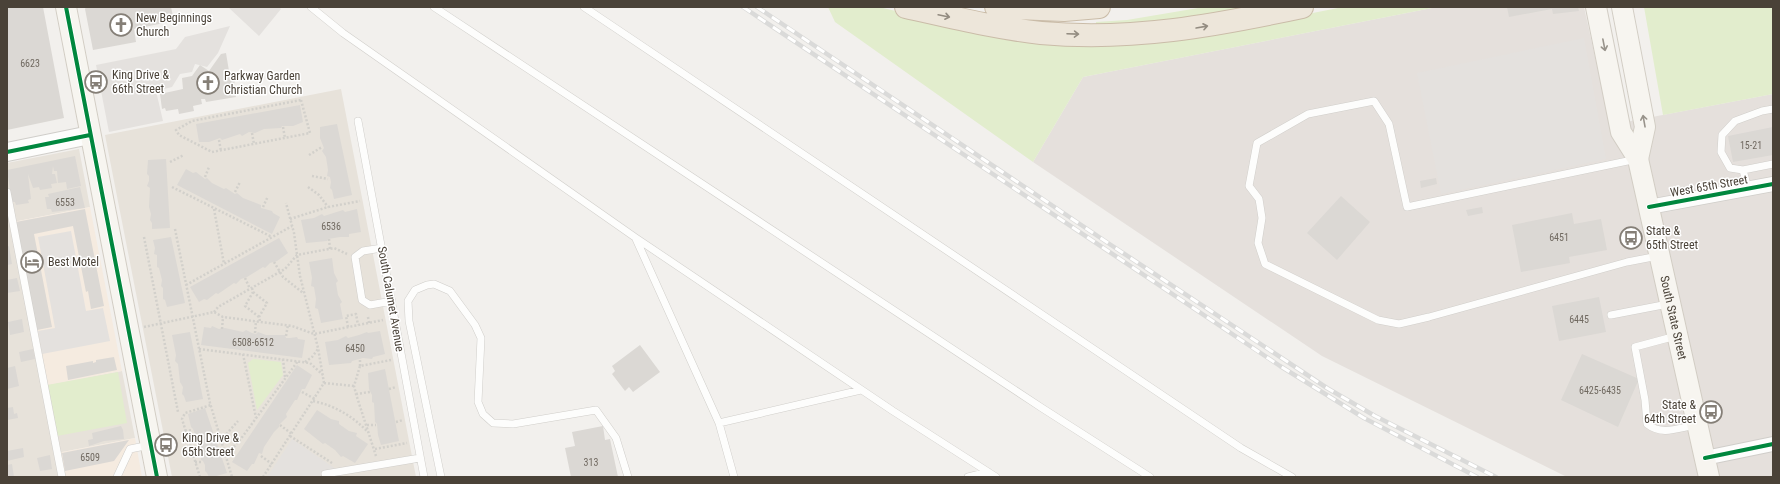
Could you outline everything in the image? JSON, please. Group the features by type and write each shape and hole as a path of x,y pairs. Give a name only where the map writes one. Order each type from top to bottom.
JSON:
{"highway":[{"path":"906,7 996,26 1041,33 1090,35 1142,34 1193,28 1302,7"},
{"path":"996,7 1064,10 1099,7"}],"main road":[{"path":"66,7 157,477"},
{"name":"South State Street","path":"1596,7 1621,132 1638,159 1709,477"},
{"name":"South State Street","path":"1622,7 1645,127 1638,159"}],"street":[{"path":"7,152 90,135"},
{"name":"West 65th Street","path":"1649,207 1773,184"},
{"path":"1705,458 1773,444"}],"lane":[{"path":"311,7 343,33 636,238 861,390 996,477"},
{"path":"434,7 1042,408 1150,477"},
{"path":"584,7 1241,448 1292,477"},
{"path":"1638,159 1407,207 1389,124 1374,102 1308,114 1257,143 1249,186 1259,199 1262,218 1258,243 1265,264 1378,320 1399,324 1627,262 1660,256"},
{"path":"1773,109 1762,111 1735,121 1722,135 1721,152 1730,168 1743,170 1773,164"},
{"name":"South Calumet Avenue","path":"358,121 424,477"},
{"path":"1743,170 1748,189"},
{"path":"7,192 62,477"},
{"path":"636,238 719,423 734,477"},
{"path":"382,248 363,251 355,257 362,300 370,305 392,301"},
{"path":"441,477 409,321 408,301 415,290 434,284 450,291 475,325 481,338 478,402 483,414 493,423 513,424 596,410 616,438 628,477"},
{"path":"1611,316 1670,303"},
{"path":"1678,336 1634,347 1645,400 1648,424 1654,430 1662,432 1698,425"},
{"path":"719,423 861,390"},
{"path":"117,477 130,448 150,445"},
{"path":"325,474 420,458"},
{"path":"968,477 988,472"}],"path":[{"path":"301,100 310,133 254,144 221,151 208,151 179,135 176,130 192,121 301,100"},
{"path":"283,127 285,138"},
{"path":"252,134 254,144"},
{"path":"219,140 221,151"},
{"path":"308,155 322,148"},
{"path":"170,162 184,155"},
{"path":"205,177 209,167"},
{"path":"312,176 328,179"},
{"path":"235,192 240,182"},
{"path":"308,187 319,195 328,207"},
{"path":"172,188 272,237"},
{"path":"263,207 268,196"},
{"path":"290,219 328,207 360,201"},
{"path":"263,477 324,383 318,348 304,294 292,226 286,203"},
{"path":"214,208 224,264"},
{"path":"186,285 292,226"},
{"path":"175,229 210,405 232,477"},
{"path":"144,237 178,412"},
{"path":"329,239 330,249"},
{"path":"144,327 214,312 218,307 285,269 297,255 334,248 355,257"},
{"path":"274,262 280,272 304,294"},
{"path":"245,278 254,292 266,303 259,317 255,333"},
{"path":"254,292 245,306 259,317"},
{"path":"214,312 223,317 288,326 314,334 383,320"},
{"path":"348,327 346,316 356,314 358,325"},
{"path":"222,329 223,317"},
{"path":"368,317 369,323"},
{"path":"286,336 288,326"},
{"path":"305,362 312,357 318,348"},
{"path":"199,349 305,362 313,365 323,376"},
{"path":"243,354 256,418"},
{"path":"282,359 285,378"},
{"path":"360,360 360,366 354,386 375,449 379,466"},
{"path":"360,366 391,360"},
{"path":"226,456 243,436 298,361"},
{"path":"324,383 354,386"},
{"path":"389,389 396,387"},
{"path":"302,392 314,400 343,412 358,422 370,434"},
{"path":"356,394 370,392"},
{"path":"200,477 182,421 183,414 210,405"},
{"path":"396,422 402,420"},
{"path":"221,440 238,421"},
{"path":"280,425 291,435 344,471"},
{"path":"366,425 376,425"},
{"path":"185,431 192,430"},
{"path":"241,431 243,436"},
{"path":"375,449 407,444"},
{"path":"261,456 272,464"},
{"path":"195,462 203,462"}],"shaded area":[{"path":"228,7 279,7 281,9 259,36"},
{"path":"1437,7 1584,7 1610,125 1773,94 1773,477 1567,477 1322,356 1033,162 1083,77"},
{"path":"230,26 218,53 207,67 195,64 192,72 180,74 172,87 156,91 163,121 109,132 96,65 176,49 185,37"},
{"path":"1584,38 1606,159 1441,194 1417,73"},
{"path":"341,89 416,477 172,477 105,135"},
{"path":"79,149 90,207 13,222 47,385 122,371 135,438 57,453 62,477 7,477 7,163"},
{"path":"90,207 122,371 44,386 13,222"},
{"path":"71,231 86,311 103,308 110,341 42,354 38,331 55,328 38,237"},
{"path":"135,438 142,477 62,477 57,453"},
{"path":"292,439 343,474 341,477 267,477"}],"green space":[{"path":"828,7 879,7 966,28 1243,27 1343,7 1437,7 1083,77 1033,162 835,22"},
{"path":"1204,7 1258,7 1202,18 1096,26 1096,22 1127,20"},
{"path":"1644,7 1773,7 1773,94 1663,115"},
{"path":"253,359 281,362 283,375 257,410 248,363"},
{"path":"118,372 127,423 57,436 47,385"}],"building":[{"path":"7,7 43,7 64,118 7,130"},
{"name":"New Beginnings Church","path":"86,7 171,7 174,21 134,29 136,42 93,50 85,9"},
{"path":"1507,7 1578,7 1579,11 1553,14 1552,9 1509,17"},
{"name":"Parkway Garden Christian Church","path":"226,53 230,77 236,79 233,86 236,97 206,102 205,99 201,99 202,104 193,106 194,111 179,114 178,109 166,111 165,108 162,109 160,94 183,89 182,78 192,76 200,65 209,71 221,54"},
{"path":"300,105 303,122 293,126 264,129 255,133 249,132 242,136 240,134 222,140 220,138 209,142 199,142 196,124"},
{"path":"337,124 352,195 334,199 330,188 330,177 327,176 328,170 326,157 322,151 324,148 320,138 320,127"},
{"path":"1773,127 1773,155 1733,162 1728,136"},
{"path":"75,156 81,186 67,189 66,182 58,183 57,171 54,171 53,166 52,174 55,174 57,183 51,184 52,188 40,190 39,187 33,188 28,174 31,199 28,200 29,203 16,205 15,202 12,202 7,170"},
{"path":"166,159 170,228 152,229 149,207 150,188 147,186 149,181 149,176 147,174 148,160"},
{"path":"186,169 193,173 196,172 205,179 207,178 212,183 261,205 261,208 272,211 280,217 272,234 177,185"},
{"path":"1436,178 1437,184 1421,188 1420,181"},
{"path":"80,187 85,208 52,212 51,209 47,209 45,197 49,197 48,194"},
{"path":"1341,196 1370,222 1337,260 1307,233"},
{"path":"1482,207 1483,213 1468,216 1466,210"},
{"name":"Best Motel","path":"85,209 104,306 91,309 88,291 86,292 73,226 34,234 52,327 37,330 16,222"},
{"path":"357,209 361,232 349,234 349,237 340,237 328,239 327,241 306,243 301,220 314,218 322,214 324,216 343,210 345,212"},
{"path":"1572,213 1574,224 1601,219 1607,250 1569,257 1570,263 1521,272 1512,225"},
{"path":"171,237 185,303 167,307 165,300 163,299 163,288 161,286 162,280 159,268 157,267 157,255 154,254 155,248 153,240"},
{"path":"279,238 288,253 277,261 270,263 265,268 263,267 241,279 236,284 234,283 218,294 216,293 207,300 204,299 199,302 190,287"},
{"path":"9,246 12,264 7,265 7,247"},
{"path":"332,258 334,273 338,281 336,283 338,295 342,302 340,304 343,319 321,323 318,309 315,308 316,299 314,287 311,286 312,278 309,262"},
{"path":"17,278 20,291 7,293 7,280"},
{"path":"1599,297 1606,332 1559,341 1552,306"},
{"path":"22,319 24,332 10,335 8,322"},
{"path":"212,326 219,329 225,328 243,332 246,330 256,334 258,332 266,335 285,335 286,338 297,337 298,339 305,340 302,358 201,345 204,327 211,328"},
{"path":"380,331 385,354 373,357 372,359 363,358 352,361 351,363 329,365 325,342 338,340 346,336 348,338 367,332"},
{"path":"190,332 203,399 186,402 182,394 183,387 180,382 178,364 175,361 176,355 172,335"},
{"path":"640,345 660,372 633,392 629,387 625,391 612,374 615,371 612,366"},
{"path":"33,349 35,359 21,362 19,352"},
{"path":"1582,354 1639,379 1618,427 1561,400"},
{"path":"114,357 117,370 68,380 66,366 93,361 93,363 96,362 96,360"},
{"path":"297,365 312,375 305,389 302,389 297,400 295,400 286,414 287,417 279,425 264,447 262,454 259,453 254,464 252,464 247,471 232,462"},
{"path":"15,366 19,386 7,389 7,368"},
{"path":"385,369 399,441 381,445 377,424 375,422 374,403 372,402 372,395 369,389 368,373"},
{"path":"13,407 14,414 17,413 18,418 7,420 7,408"},
{"path":"205,408 227,473 213,477 209,477 205,471 205,465 201,460 201,452 195,439 195,434 191,427 188,414"},
{"path":"317,410 331,419 339,421 339,424 349,431 357,433 356,436 368,444 355,463 343,456 341,457 335,450 325,443 323,444 304,429"},
{"path":"121,426 124,439 104,441 89,446 88,440 93,439 92,433"},
{"path":"603,426 605,440 610,439 618,477 571,477 565,448 575,446 572,432"},
{"path":"129,440 114,461 65,471 62,453"},
{"path":"23,448 24,457 7,461 7,451"},
{"path":"50,455 52,469 40,471 37,458"},
{"path":"12,464 14,477 7,477 7,465"}],"railway":[{"path":"743,7 1280,366 1364,418 1477,477"},
{"path":"757,7 1327,388 1375,416 1496,477"}],"cycle path":[{"path":"66,7 157,477"},
{"path":"7,152 90,135"},
{"path":"1649,207 1773,184"},
{"path":"1705,458 1773,444"}],"place":[{"name":"New Beginnings Church","path":"121,25"},
{"name":"King Drive & 66th Street","path":"96,82"},
{"name":"Parkway Garden Christian Church","path":"208,83"},
{"name":"State & 65th Street","path":"1631,238"},
{"name":"Best Motel","path":"32,262"},
{"name":"State & 64th Street","path":"1711,412"},
{"name":"King Drive & 65th Street","path":"166,445"}]}
